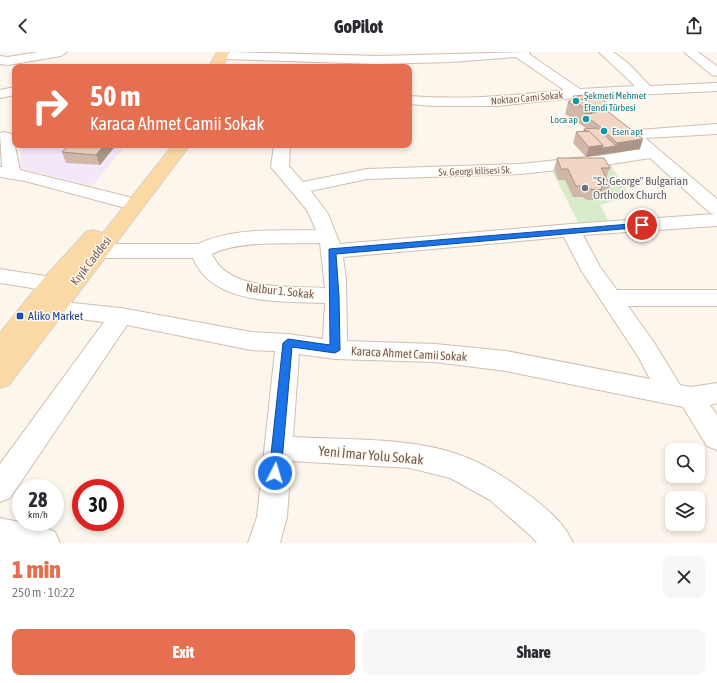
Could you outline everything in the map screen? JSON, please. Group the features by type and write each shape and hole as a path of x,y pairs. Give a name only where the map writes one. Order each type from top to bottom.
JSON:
{"main road":[{"path":"220,64 229,57"},
{"name":"Kıyık Caddesi","path":"0,378 53,309 61,286 122,201 167,148"},
{"name":"Kıyık Caddesi","path":"0,350 61,286 98,251 180,148"}],"street":[{"path":"3,63 61,52"},
{"path":"57,64 67,52"},
{"path":"229,57 390,61 520,52 596,107"},
{"path":"606,52 623,66 646,90"},
{"path":"690,52 717,72"},
{"name":"Noktacı Cami Sokak","path":"412,100 497,102 578,93 717,87"},
{"path":"0,94 12,92"},
{"path":"717,129 626,130 717,208"},
{"path":"7,136 6,173 122,201"},
{"path":"282,148 280,167 318,214 330,244 335,296 335,350"},
{"name":"Sv. Georgi kilisesi Sk.","path":"298,189 367,174 520,169 605,160 653,152"},
{"path":"98,251 201,251 219,242 238,239 268,239 330,244 717,220"},
{"path":"571,230 591,270 647,351 681,396 717,438"},
{"name":"Nalbur 1. Sokak","path":"201,251 214,275 228,283 254,291 335,296"},
{"path":"0,276 61,286"},
{"path":"611,298 717,298"},
{"name":"Karaca Ahmet Camii Sokak","path":"53,309 121,316 251,341 288,343 335,350 435,353 506,362 681,396 717,393"},
{"path":"0,488 121,316"},
{"path":"264,543 272,517 288,343"},
{"name":"Yeni İmar Yolu Sokak","path":"278,448 410,456 455,466 500,490 542,525 557,543"},
{"path":"0,533 44,543"}],"shaded area":[{"path":"22,148 124,148 92,186 20,168"}],"green space":[{"path":"609,162 630,196 600,205 611,226 581,228 551,169"}],"building":[{"path":"589,94 593,97 574,101 573,105 568,102 578,97 577,96"},
{"path":"598,96 608,104 586,109 574,101"},
{"path":"606,110 643,139 617,143 598,125 584,115"},
{"path":"597,128 616,146 602,148 603,145 589,131 585,131 584,129"},
{"path":"589,131 603,145 589,147 576,132"},
{"path":"66,148 102,148 96,155 62,152"},
{"path":"557,158 604,158 610,168 601,168 610,185 602,185 600,190 591,189 585,186 576,186 568,169 561,169"}],"place":[{"name":"Şekmeti Mehmet Efendi Türbesi","path":"576,101"},
{"name":"Loca ap","path":"586,119"},
{"name":"Esen apt","path":"604,131"},
{"name":"\"St. George\" Bulgarian Orthodox Church","path":"585,188"},
{"name":"Aliko Market","path":"20,316"}],"route":[{"path":"275,473 288,343 335,350 335,296 332,251 642,225"}]}
